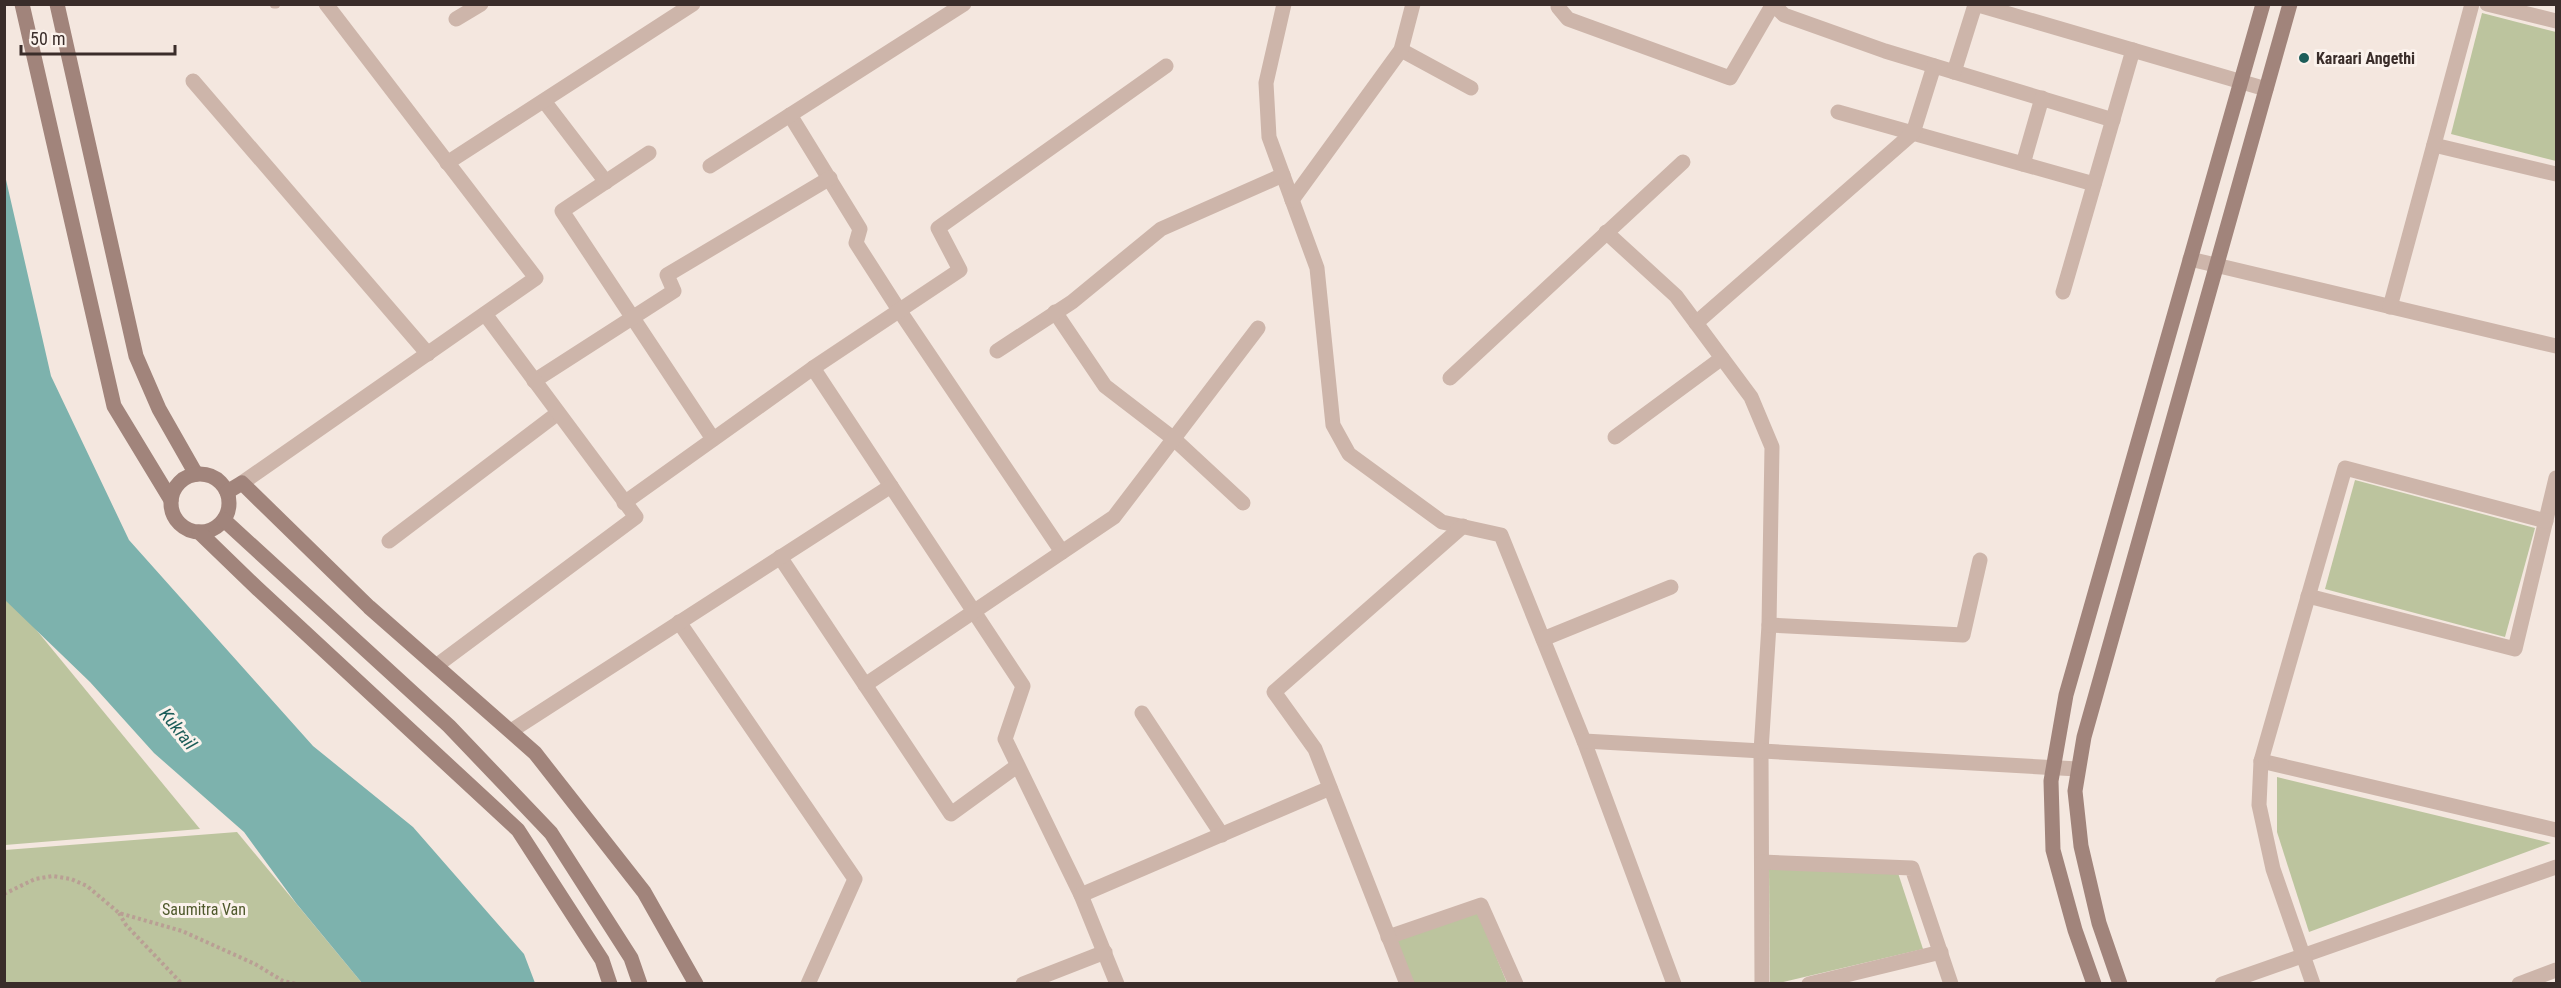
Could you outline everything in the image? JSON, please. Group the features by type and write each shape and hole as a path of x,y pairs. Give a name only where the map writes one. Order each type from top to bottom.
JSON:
{"street":[{"path":"22,4 114,406 171,500 172,509 182,525 199,532 258,590 518,830 602,960 610,984"},
{"path":"57,4 136,356 159,409 196,474"},
{"path":"227,492 536,278 326,4"},
{"path":"456,19 481,4"},
{"path":"447,163 693,4"},
{"path":"710,166 964,4"},
{"path":"1284,4 1266,83 1269,137 1317,268 1333,425 1349,454 1442,522 1501,535 1584,741 1674,984"},
{"path":"1292,200 1401,50 1413,4"},
{"path":"1556,5 1568,19 1730,78 1773,4 1784,15 1934,66 2113,120"},
{"path":"1954,72 1975,4 2266,89"},
{"path":"2094,984 2075,930 2053,849 2051,781 2066,695 2263,4"},
{"path":"2120,984 2099,923 2081,846 2075,791 2078,769 2084,736 2290,4"},
{"path":"2391,307 2472,4"},
{"path":"2487,4 2556,21"},
{"path":"1401,50 1471,88"},
{"path":"2063,292 2133,50"},
{"path":"624,503 813,368 960,270 938,228 1166,66"},
{"path":"1696,323 1913,133 1934,66"},
{"path":"193,81 428,354"},
{"path":"2023,164 2042,98"},
{"path":"544,101 606,182"},
{"path":"1838,112 2094,184"},
{"path":"790,115 860,229 856,243 1062,552"},
{"path":"2434,145 2556,174"},
{"path":"649,153 562,211 713,439"},
{"path":"1450,378 1683,162"},
{"path":"997,351 1072,302 1161,229 1283,175"},
{"path":"534,381 674,291 667,275 830,178"},
{"path":"1606,232 1676,296 1751,398 1772,447 1769,625 1761,751 1762,984"},
{"path":"2190,259 2556,346"},
{"path":"1055,312 1105,386 1174,439 1243,503"},
{"path":"436,666 636,517 485,314"},
{"path":"865,685 1114,517 1258,328"},
{"path":"1615,437 1722,358"},
{"path":"813,368 1023,686 1005,739 1081,895 1117,984"},
{"path":"389,541 558,413"},
{"path":"2313,984 2273,869 2259,805 2261,760 2345,468 2546,521"},
{"path":"171,500 179,483 196,474 215,478 227,492 228,511 224,520 208,531 199,532"},
{"path":"2308,596 2515,649 2556,477"},
{"path":"242,483 369,607 535,753 644,892 696,984"},
{"path":"511,731 891,486"},
{"path":"224,520 448,726 551,833 631,958 640,984"},
{"path":"1407,984 1315,748 1274,692 1463,526"},
{"path":"780,557 951,814 1017,766"},
{"path":"1769,625 1963,635 1980,560"},
{"path":"1543,639 1671,587"},
{"path":"679,622 855,879 808,984"},
{"path":"1142,713 1222,835"},
{"path":"1584,741 2078,769"},
{"path":"2261,760 2556,830"},
{"path":"1081,895 1330,788"},
{"path":"1762,862 1912,868 1951,984"},
{"path":"2222,984 2556,867"},
{"path":"1388,937 1481,905 1516,984"},
{"path":"1023,984 1105,952"},
{"path":"1809,984 1941,952"},
{"path":"2519,984 2556,970"}],"path":[{"path":"4,894 35,879 53,876 71,879 87,886 119,913 126,926 182,984"},
{"path":"119,913 182,931 255,964 284,982 297,984"}],"green space":[{"path":"2482,13 2556,32 2556,161 2451,134"},
{"path":"2355,480 2535,528 2505,637 2325,589"},
{"path":"4,597 15,604 200,829 5,845"},
{"path":"2277,777 2551,843 2309,932 2277,832"},
{"name":"Saumitra Van","path":"237,832 362,983 5,984 5,850"},
{"path":"1769,868 1898,873 1923,949 1779,983 1770,983"},
{"path":"1477,910 1507,983 1414,983 1396,940"}],"water":[{"name":"Kukrail","path":"4,171 51,376 129,540 313,746 413,827 524,954 535,983 362,983 296,903 244,832 154,753 90,682 5,600"}],"place":[{"name":"Karaari Angethi","path":"2304,58"}]}
